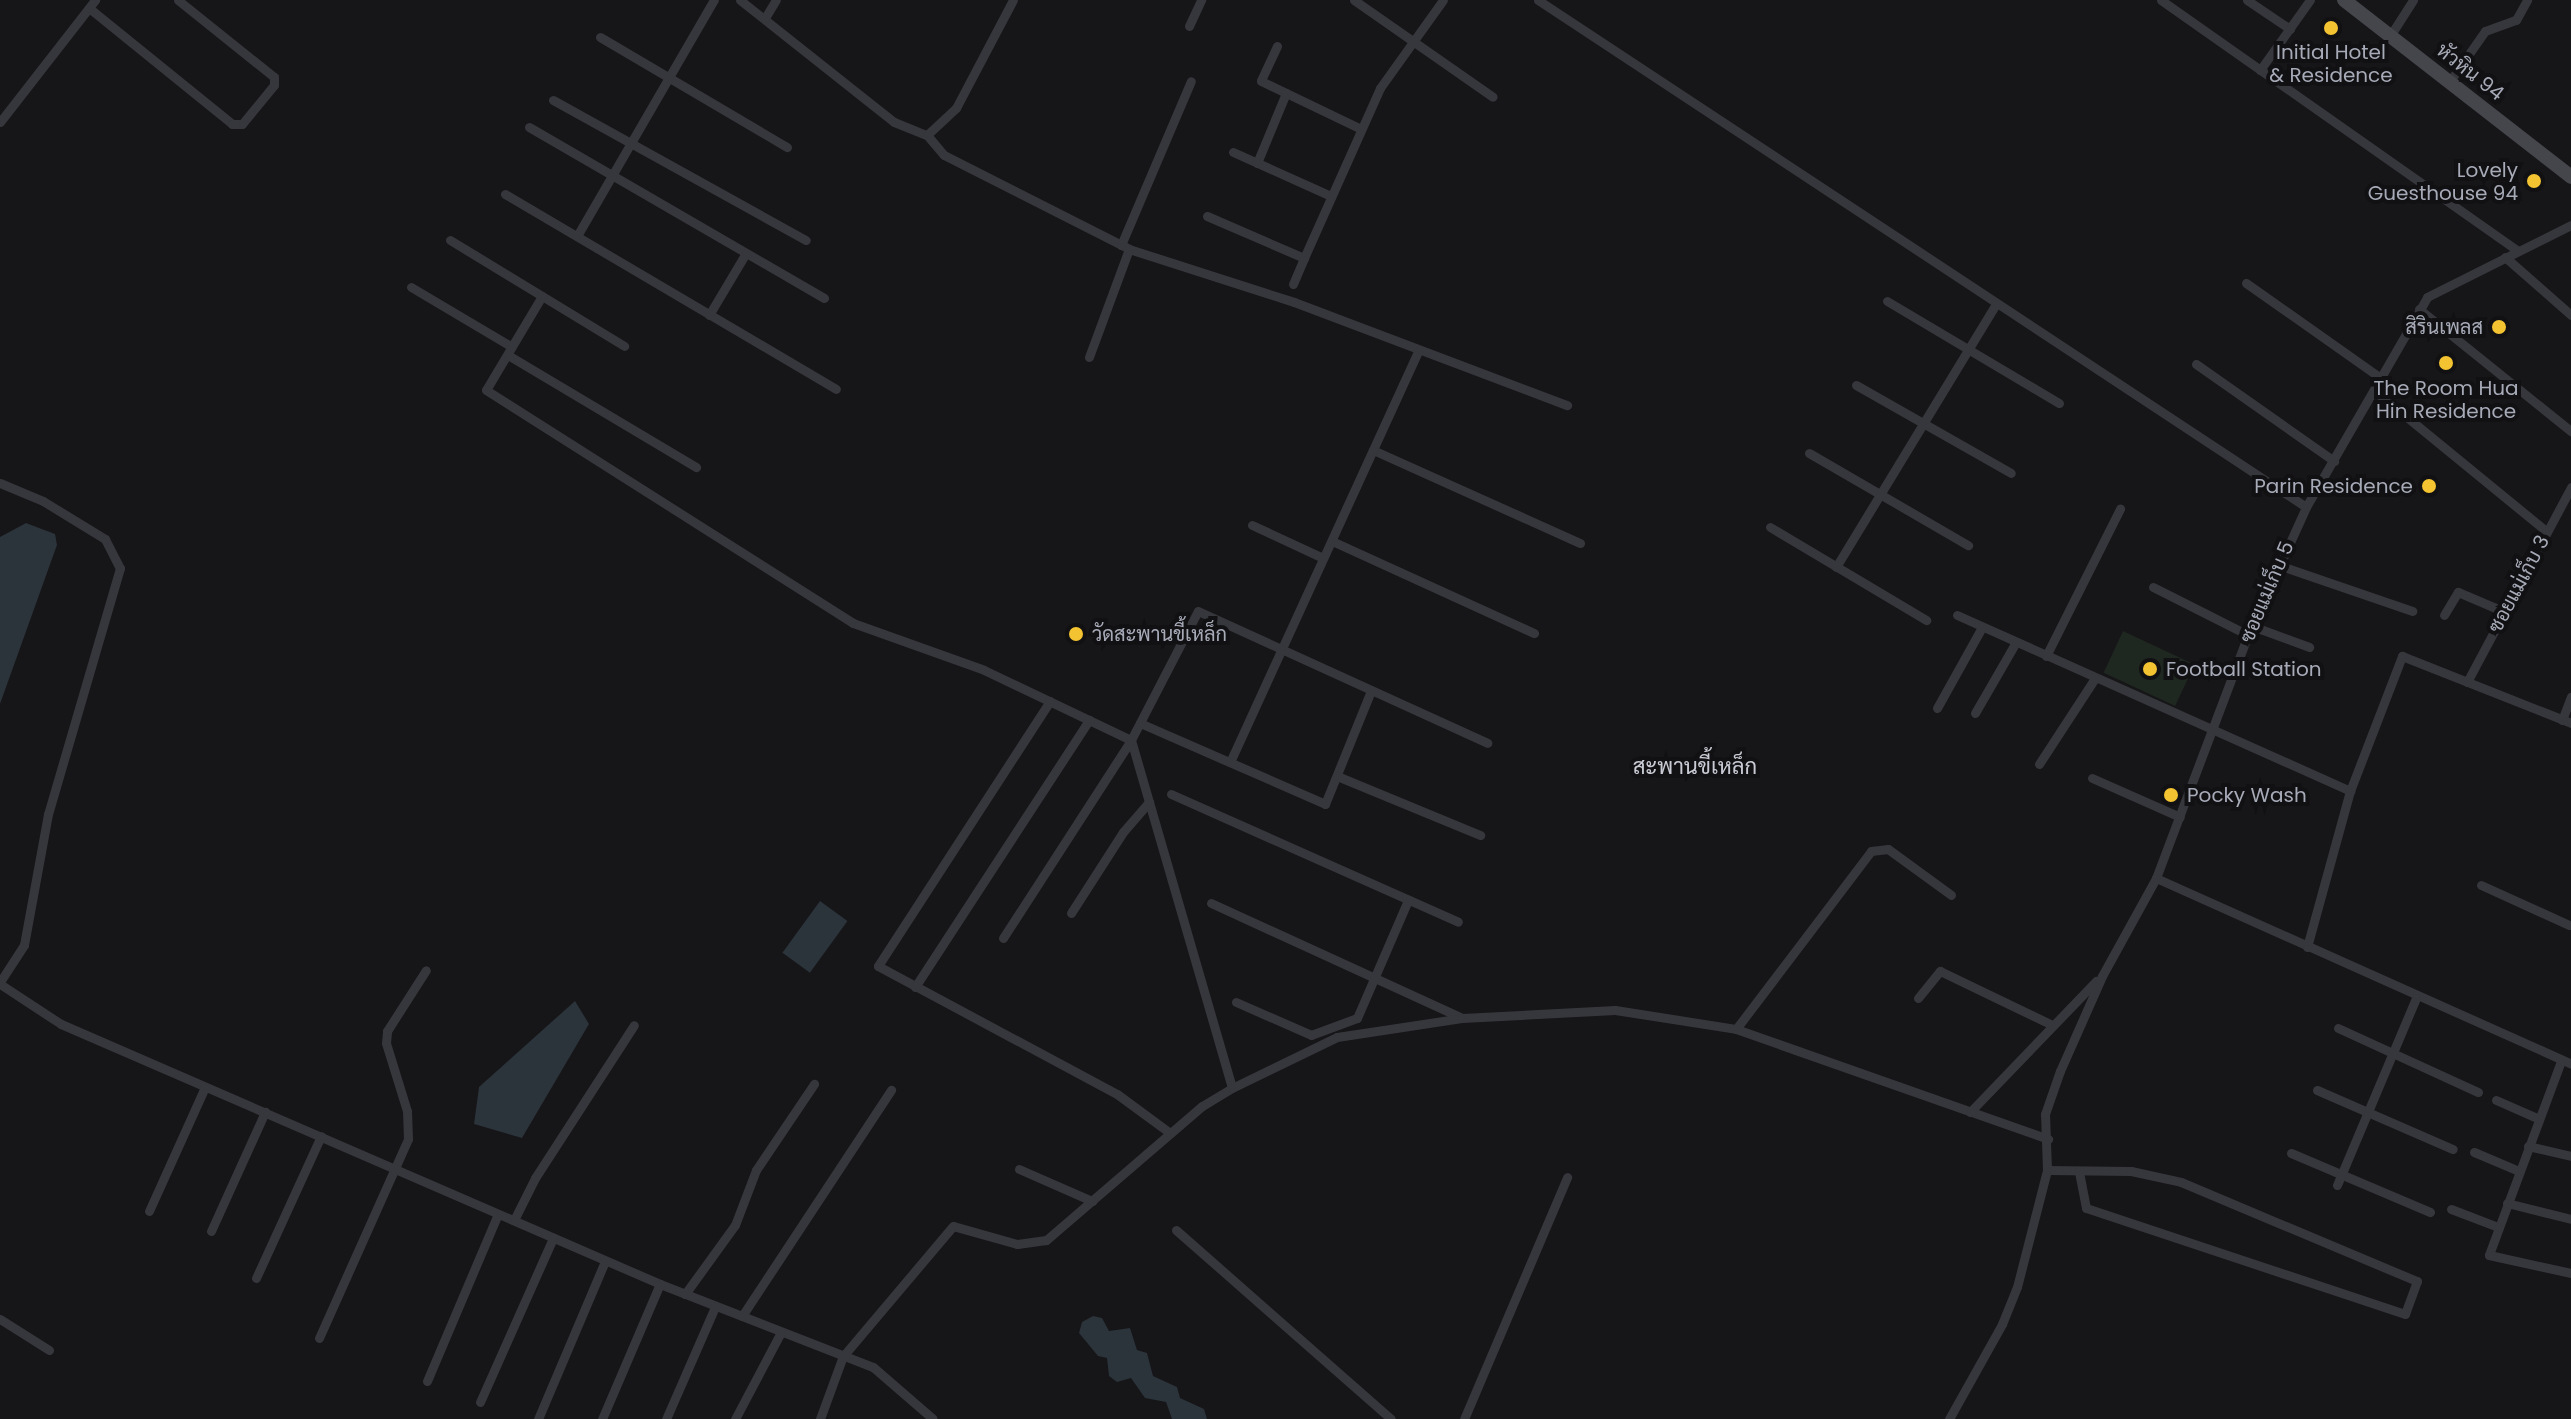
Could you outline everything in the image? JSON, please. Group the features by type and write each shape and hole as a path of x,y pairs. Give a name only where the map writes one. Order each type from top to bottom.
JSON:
{"street":[{"path":"0,122 92,4 232,124 242,124 274,85 274,77 178,0"},
{"path":"577,236 714,0"},
{"path":"740,0 894,122 927,135 944,155 1125,247 1294,302 1567,405"},
{"path":"765,18 776,0"},
{"path":"927,135 956,108 1013,0"},
{"path":"1189,26 1201,0"},
{"path":"1354,0 1493,97"},
{"path":"1293,284 1380,88 1443,0"},
{"path":"1538,0 2306,507"},
{"path":"2161,0 2517,250"},
{"path":"2247,0 2290,29"},
{"path":"2260,70 2310,0"},
{"name":"หัวหิน 94","path":"2344,0 2571,177"},
{"path":"2390,36 2413,0"},
{"path":"2450,81 2485,31 2516,20 2527,0"},
{"path":"600,37 787,147"},
{"path":"1277,46 1261,81 1361,129"},
{"path":"1089,357 1125,247 1191,81"},
{"path":"1257,163 1286,93"},
{"path":"553,100 806,240"},
{"path":"529,127 824,298"},
{"path":"1233,152 1331,196"},
{"path":"505,194 836,389"},
{"path":"1207,216 1304,258"},
{"name":"ซอยแม่เก็บ 5","path":"1949,1419 2009,1307 2047,1170 2045,1114 2102,976 2156,878 2250,630 2306,507 2382,379 2419,309 2432,293 2571,225"},
{"path":"450,240 624,346"},
{"path":"709,315 746,253"},
{"path":"2505,257 2571,315"},
{"path":"2246,283 2382,379"},
{"path":"411,287 696,467"},
{"path":"542,296 486,390 853,623 984,670 1131,740 1232,1088"},
{"path":"1887,301 2059,403"},
{"path":"1836,567 1965,347 1996,304"},
{"path":"2419,309 2571,431"},
{"path":"1230,762 1418,351"},
{"path":"2196,364 2334,461"},
{"path":"1856,385 2011,473"},
{"path":"2375,391 2547,532"},
{"path":"1373,450 1580,543"},
{"path":"1809,453 1968,545"},
{"path":"0,483 43,501 105,539 120,568 48,814 24,945 0,983 61,1024 605,1261 873,1367 933,1419"},
{"name":"ซอยแม่เก็บ 3","path":"2467,682 2571,487"},
{"path":"2046,656 2120,509"},
{"path":"1252,525 1323,558"},
{"path":"1770,527 1926,620"},
{"path":"1332,541 1534,633"},
{"path":"2278,565 2412,611"},
{"path":"2153,587 2250,630 2309,647"},
{"path":"2444,615 2458,592 2505,612"},
{"path":"1003,938 1131,740 1198,611 1370,693 1487,743"},
{"path":"1957,615 2212,733 2350,791"},
{"path":"1937,708 1982,627"},
{"path":"1975,713 2016,642"},
{"path":"2307,947 2350,791 2402,656 2566,722 2571,697"},
{"path":"2039,764 2095,678"},
{"path":"1140,723 1325,804 1370,693"},
{"path":"1050,701 878,964 915,987 1117,1094 1170,1133"},
{"path":"915,987 1089,720"},
{"path":"1337,776 1480,835"},
{"path":"2092,778 2180,817"},
{"path":"1171,794 1458,922"},
{"path":"1071,913 1123,832 1149,802"},
{"path":"1736,1029 1871,851 1888,849 1951,895"},
{"path":"2156,878 2416,998 2566,1062 2528,1146 2489,1255 2571,1273"},
{"path":"2481,885 2570,923"},
{"path":"1236,1002 1311,1035 1357,1018 1408,900"},
{"path":"1211,903 1462,1018"},
{"path":"319,1338 391,1167 408,1139 409,1124 387,1031 426,970"},
{"path":"1918,998 1940,971 2052,1025"},
{"path":"1970,1112 2102,976"},
{"path":"2337,1185 2416,998"},
{"path":"820,1419 843,1356 953,1226 1034,1244 1092,1201 1170,1133 1232,1088 1337,1037 1462,1018 1615,1010 1736,1029 2048,1139"},
{"path":"514,1220 535,1178 634,1025"},
{"path":"2338,1028 2478,1092"},
{"path":"685,1294 735,1225 756,1170 814,1084"},
{"path":"149,1211 205,1087"},
{"path":"742,1316 891,1090"},
{"path":"2317,1090 2453,1149"},
{"path":"2496,1100 2539,1119"},
{"path":"211,1231 265,1112"},
{"path":"256,1278 321,1136"},
{"path":"2528,1146 2571,1156"},
{"path":"2474,1152 2519,1171"},
{"path":"2291,1153 2430,1212"},
{"path":"1019,1169 1092,1201"},
{"path":"2047,1170 2131,1171 2181,1182 2417,1281 2405,1314 2086,1208 2079,1171"},
{"path":"1464,1419 1567,1177"},
{"path":"2507,1203 2571,1219"},
{"path":"2451,1209 2498,1227"},
{"path":"427,1381 498,1214"},
{"path":"1176,1230 1391,1419"},
{"path":"480,1402 553,1238"},
{"path":"538,1419 605,1261"},
{"path":"602,1419 660,1284"},
{"path":"666,1419 715,1307"},
{"path":"0,1319 49,1350"},
{"path":"735,1419 781,1332"}],"shaded area":[{"path":"26,523 55,534 57,545 0,704 0,537"},
{"name":"Football Station","path":"2123,631 2195,664 2175,706 2104,673"},
{"path":"820,901 848,921 810,973 782,953"},
{"path":"575,1001 589,1024 522,1138 474,1124 479,1087"},
{"path":"1093,1316 1102,1318 1109,1331 1130,1328 1137,1350 1147,1353 1153,1376 1177,1387 1180,1398 1204,1409 1207,1419 1172,1419 1166,1402 1145,1398 1131,1378 1117,1382 1109,1376 1107,1358 1098,1356 1079,1333 1082,1322"}],"place":[{"name":"Initial Hotel & Residence","path":"2331,28"},
{"name":"Lovely Guesthouse 94","path":"2534,181"},
{"name":"สิรินเพลส","path":"2499,327"},
{"name":"The Room Hua Hin Residence","path":"2446,363"},
{"name":"Parin Residence","path":"2429,486"},
{"name":"วัดสะพานขี้เหล็ก","path":"1076,634"},
{"name":"Football Station","path":"2150,669"},
{"name":"Pocky Wash","path":"2171,795"}],"district":[{"name":"สะพานขี้เหล็ก","path":"1695,767"}]}
